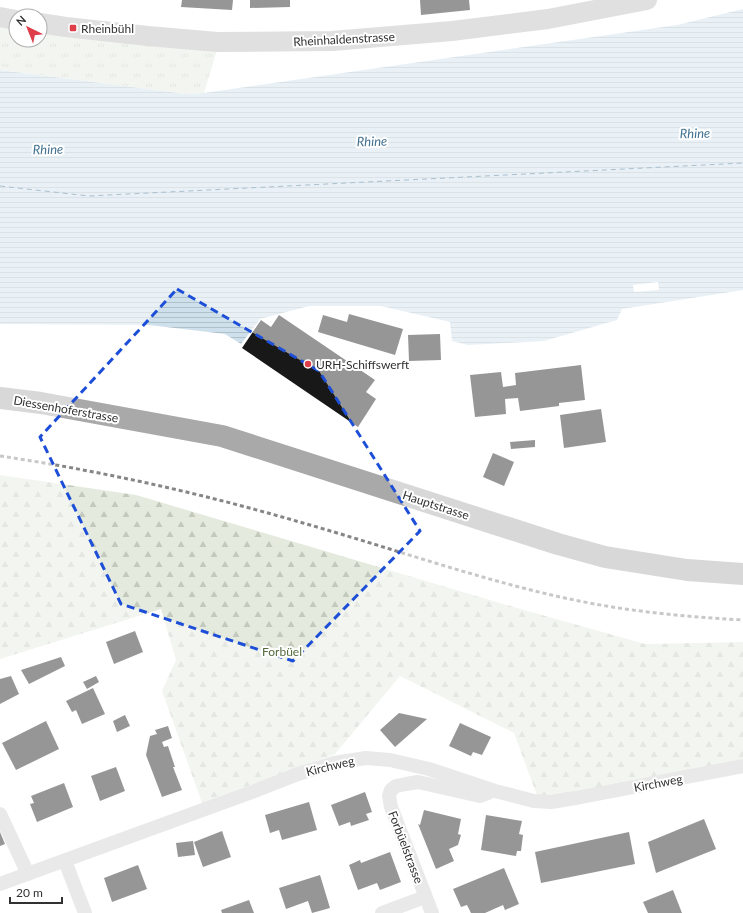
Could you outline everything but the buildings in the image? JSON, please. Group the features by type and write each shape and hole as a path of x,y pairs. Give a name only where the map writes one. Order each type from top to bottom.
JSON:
{"main road":[{"name":"Rheinhaldenstrasse","path":"48,24 142,36 217,42 332,41 452,31 541,20 647,0"},
{"name":"Diessenhoferstrasse","path":"0,398 40,403 133,420"},
{"name":"Hauptstrasse","path":"133,420 222,436 551,542 605,557 687,570 743,574"}],"street":[{"name":"Kirchweg","path":"0,884 298,774 334,763 366,758 390,760 429,769 495,792 534,802 551,802 576,798 743,766"},
{"name":"Forbüelstrasse","path":"432,913 391,807 389,796 392,790 396,786 418,782 480,796 495,792"},
{"path":"0,814 28,874"},
{"path":"65,861 85,913"},
{"path":"382,913 425,897"}],"highlighted area":[{"path":"177,289 319,371 420,531 293,661 121,604 40,437"}],"green space":[{"path":"0,25 8,26 8,48 48,48 48,32 217,50 204,93 186,94 0,70"},
{"name":"Forbüel","path":"0,475 136,495 517,608 645,644 743,642 743,760 575,796 538,798 514,733 400,676 335,754 202,803 162,691 176,660 161,609 0,659"}],"water":[{"name":"Rhine","path":"743,9 743,290 622,309 617,320 544,341 468,345 452,341 450,322 381,306 309,306 260,319 241,344 225,334 149,325 0,324 0,70 186,94 204,93 677,25"}],"pier":[{"path":"658,282 659,290 634,292 633,285"}],"ferry route":[{"path":"0,186 89,196 743,163"}],"railway":[{"path":"0,456 115,476 228,502 475,575 579,601 661,614 743,620"}],"place":[{"name":"Rheinbühl","path":"73,28"},
{"name":"URH-Schiffswerft","path":"308,364"}]}
